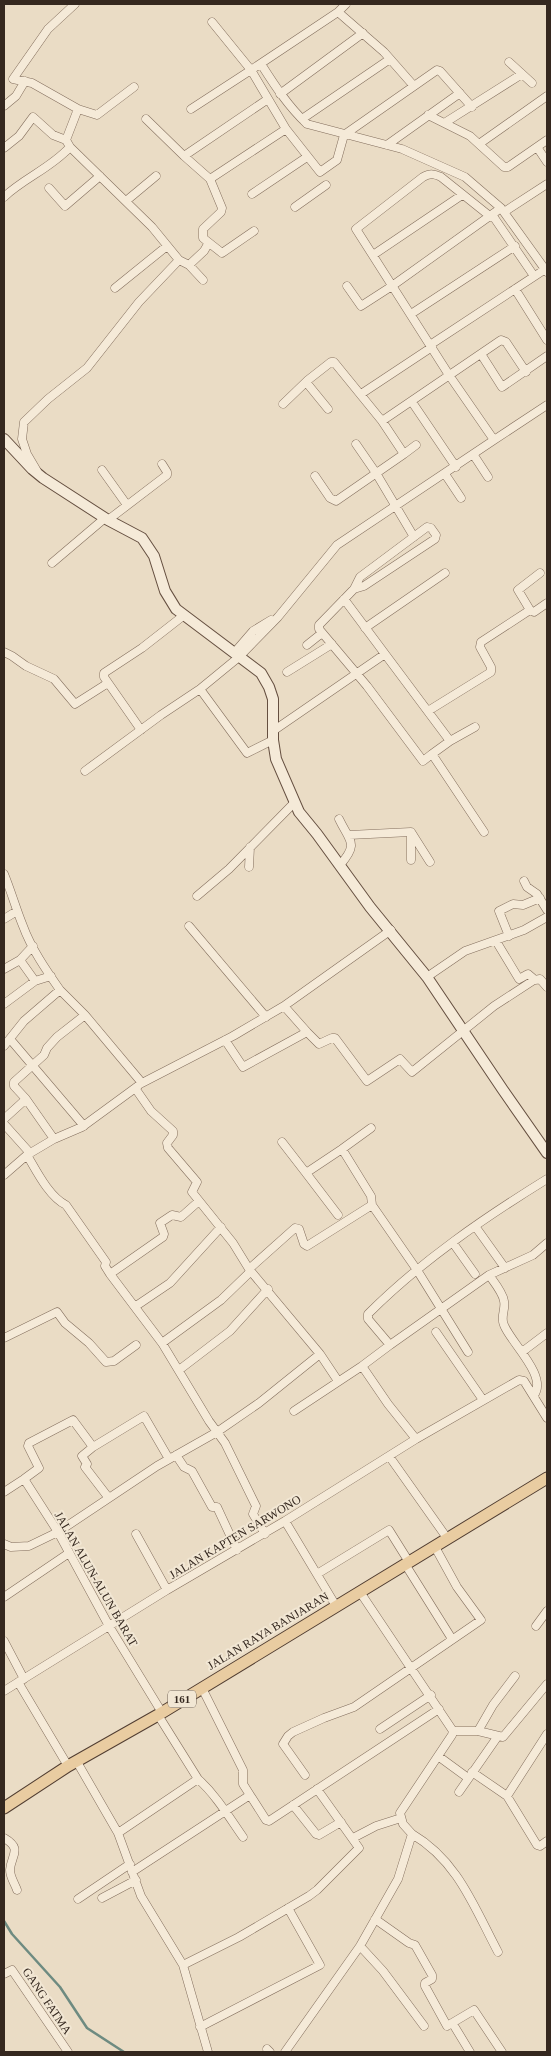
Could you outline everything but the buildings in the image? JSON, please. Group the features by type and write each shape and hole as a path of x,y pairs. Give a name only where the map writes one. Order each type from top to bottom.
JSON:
{"main road":[{"name":"JALAN RAYA BANJARAN","path":"4,1808 72,1764 202,1688 547,1478"}],"street":[{"path":"13,79 48,29 75,4"},
{"path":"191,110 338,12 346,4"},
{"path":"338,12 390,59 413,85"},
{"path":"212,22 251,70 286,129 320,172 327,188 295,207"},
{"path":"280,94 363,33"},
{"path":"302,119 390,59"},
{"path":"509,62 532,83"},
{"path":"261,64 280,94 307,124 402,149 465,176 503,210 547,270 534,276 361,394"},
{"path":"320,172 337,160 344,135 413,85 438,70 472,107"},
{"path":"446,122 522,74"},
{"path":"4,78 32,83 78,109 97,116 134,87"},
{"path":"4,106 16,96 25,81"},
{"path":"387,145 460,93"},
{"path":"479,144 547,96"},
{"path":"184,156 268,99"},
{"path":"4,197 55,161 68,144 78,109"},
{"path":"428,114 470,136 504,167 508,167 547,140"},
{"path":"4,148 19,136 33,116 54,135 68,144 91,170 126,201 179,260 189,265 203,280"},
{"path":"146,119 210,179 222,208 202,232 203,238 208,244 222,253 254,231"},
{"path":"210,179 286,129"},
{"path":"537,147 547,162"},
{"path":"252,194 307,157"},
{"path":"494,440 356,229 424,176 435,174 492,216 534,276"},
{"path":"49,188 65,206 100,176"},
{"path":"126,201 156,176"},
{"path":"347,286 361,306 492,216 547,184"},
{"path":"373,255 462,195"},
{"path":"189,265 208,244"},
{"path":"115,288 167,246"},
{"path":"410,314 514,246"},
{"path":"38,473 27,454 22,439 26,420 48,399 87,368 139,302 179,260"},
{"path":"515,289 547,340"},
{"path":"382,421 504,340 526,372"},
{"path":"481,354 500,387 505,387 547,356"},
{"path":"283,404 328,363 334,362 382,421 404,454"},
{"path":"306,382 328,409"},
{"path":"412,402 456,467"},
{"path":"85,771 200,689 278,617 332,550 344,539 396,507 547,405"},
{"path":"4,439 38,473 132,531 146,542 154,556 164,591 183,616 243,649 270,687 276,759 294,803 304,820 317,834 370,908 391,930 427,976 463,1032 547,1153"},
{"path":"356,444 376,472 414,537"},
{"path":"315,476 330,498 336,501 416,445"},
{"path":"473,454 488,477"},
{"path":"52,563 167,475 162,464"},
{"path":"102,470 125,506"},
{"path":"445,474 461,498"},
{"path":"354,589 364,586 436,539 437,536 431,528 428,527 360,577 354,589 319,625 322,633 423,760 450,741 475,727"},
{"path":"365,628 445,573"},
{"path":"530,610 518,590 540,573"},
{"path":"344,599 450,741"},
{"path":"428,710 491,672 480,647 481,642 530,610 534,612 547,603"},
{"path":"140,730 104,677 104,673 142,648 183,616"},
{"path":"306,645 322,633"},
{"path":"287,672 332,644"},
{"path":"4,652 26,666 54,679 75,704 108,683"},
{"path":"200,689 247,753 304,710 385,654"},
{"path":"432,754 484,832"},
{"path":"196,896 229,869 294,803"},
{"path":"339,819 349,835 352,845 350,852 340,865"},
{"path":"349,835 411,832"},
{"path":"411,832 411,860"},
{"path":"411,832 430,862"},
{"path":"249,867 250,847"},
{"path":"4,874 17,911 33,946 60,990 84,1015 139,1086 151,1111 174,1133 167,1143 168,1148 197,1182 192,1191 221,1227 250,1270 268,1289 320,1354 338,1381"},
{"path":"524,880 527,887 535,891 547,910"},
{"path":"509,936 499,911 513,904 523,905 540,898"},
{"path":"4,919 17,911"},
{"path":"427,976 465,951 524,930 547,917"},
{"path":"189,926 266,1017"},
{"path":"4,1175 28,1154 54,1139 84,1126 139,1086 284,1006 391,930"},
{"path":"496,941 519,979 528,974 534,980"},
{"path":"4,969 20,960 33,946"},
{"path":"20,960 35,981"},
{"path":"4,1004 35,981 51,976"},
{"path":"284,1006 316,1043 319,1044 335,1038 367,1080 400,1058 410,1071 414,1071 496,1005 534,980 540,979 547,987"},
{"path":"4,1046 24,1022 60,990"},
{"path":"54,1139 14,1083 44,1055 47,1048 57,1037 84,1015"},
{"path":"225,1040 243,1067 307,1032"},
{"path":"10,1039 84,1126"},
{"path":"4,1119 26,1099"},
{"path":"4,1124 28,1154 39,1177 57,1199 66,1205 106,1262 105,1266 110,1274 136,1306 162,1343 233,1457 256,1506 253,1514 265,1534"},
{"path":"306,1173 371,1128"},
{"path":"282,1142 338,1216"},
{"path":"342,1149 371,1196 372,1205 418,1270 468,1352"},
{"path":"390,1345 367,1316 418,1270 475,1226 547,1179"},
{"path":"110,1274 163,1237 164,1234 160,1223 173,1214 181,1217 199,1201"},
{"path":"162,1343 221,1300 295,1228 299,1229 304,1244 307,1246 372,1205"},
{"path":"475,1226 504,1268"},
{"path":"136,1306 170,1283 221,1227"},
{"path":"453,1243 474,1274"},
{"path":"294,1411 362,1366 489,1275 533,1255 547,1243"},
{"path":"489,1275 504,1299 503,1324 522,1352 538,1382 536,1393 547,1418"},
{"path":"179,1370 230,1330 268,1289"},
{"path":"4,1338 57,1312 106,1362 114,1361 136,1345"},
{"path":"436,1332 480,1402"},
{"path":"522,1352 547,1333"},
{"path":"4,1544 11,1547 29,1546 58,1532 108,1497 216,1432 275,1392 320,1354"},
{"path":"362,1366 388,1404 416,1439"},
{"name":"JALAN KAPTEN SARWONO","path":"4,1691 167,1590 265,1534 416,1439 480,1402 521,1380 536,1393"},
{"path":"108,1497 86,1468 87,1464 82,1456 93,1447 144,1416 172,1457 184,1467 192,1470 212,1507 217,1507 237,1550"},
{"path":"4,1492 40,1468 28,1446 29,1443 70,1420 74,1420 93,1447"},
{"path":"389,1456 447,1538"},
{"name":"JALAN ALUN-ALUN BARAT","path":"24,1479 58,1532 109,1626 198,1779 226,1811 243,1837"},
{"path":"285,1521 336,1606"},
{"path":"317,1574 389,1530 452,1639"},
{"path":"136,1534 167,1590"},
{"path":"305,1775 284,1744 288,1736 324,1718 354,1707 481,1620 457,1586 434,1547"},
{"path":"4,1597 69,1554"},
{"path":"360,1592 431,1695 453,1731"},
{"path":"536,1626 547,1611"},
{"path":"4,1641 21,1681 72,1764 118,1833 141,1896 183,1965 208,2052"},
{"path":"478,1731 493,1705 515,1676"},
{"path":"453,1731 478,1731 502,1738 547,1684"},
{"path":"202,1688 243,1770 242,1782 268,1821 346,1772 439,1709"},
{"path":"380,1729 431,1695"},
{"path":"539,1695 547,1700"},
{"path":"453,1731 402,1808 401,1818 412,1834 429,1843 450,1865 463,1884 498,1952"},
{"path":"507,1796 547,1734"},
{"path":"459,1792 498,1736"},
{"path":"438,1756 507,1796 535,1842 540,1846 547,1841"},
{"path":"118,1833 198,1779"},
{"path":"183,1965 239,1937 317,1890 358,1849 359,1847 353,1838 317,1789"},
{"path":"102,1898 250,1795"},
{"path":"293,1805 319,1836 341,1822"},
{"path":"353,1838 381,1824 401,1818"},
{"path":"285,2052 360,1946 398,1879 412,1834"},
{"path":"4,1838 12,1844 15,1850 11,1874 17,1890"},
{"path":"78,1899 130,1864"},
{"path":"200,2027 320,1965 288,1908"},
{"path":"375,1919 409,1943 415,1945 432,1975 432,1979 425,1983 425,1986 447,2026 474,2010 502,2052"},
{"path":"360,1946 383,1971 424,2026"},
{"name":"GANG FATMA","path":"4,1974 12,1970 68,2052"},
{"path":"453,2024 470,2052"}],"waterway":[{"path":"4,1921 12,1934 60,1987 87,2028 124,2052"}]}
